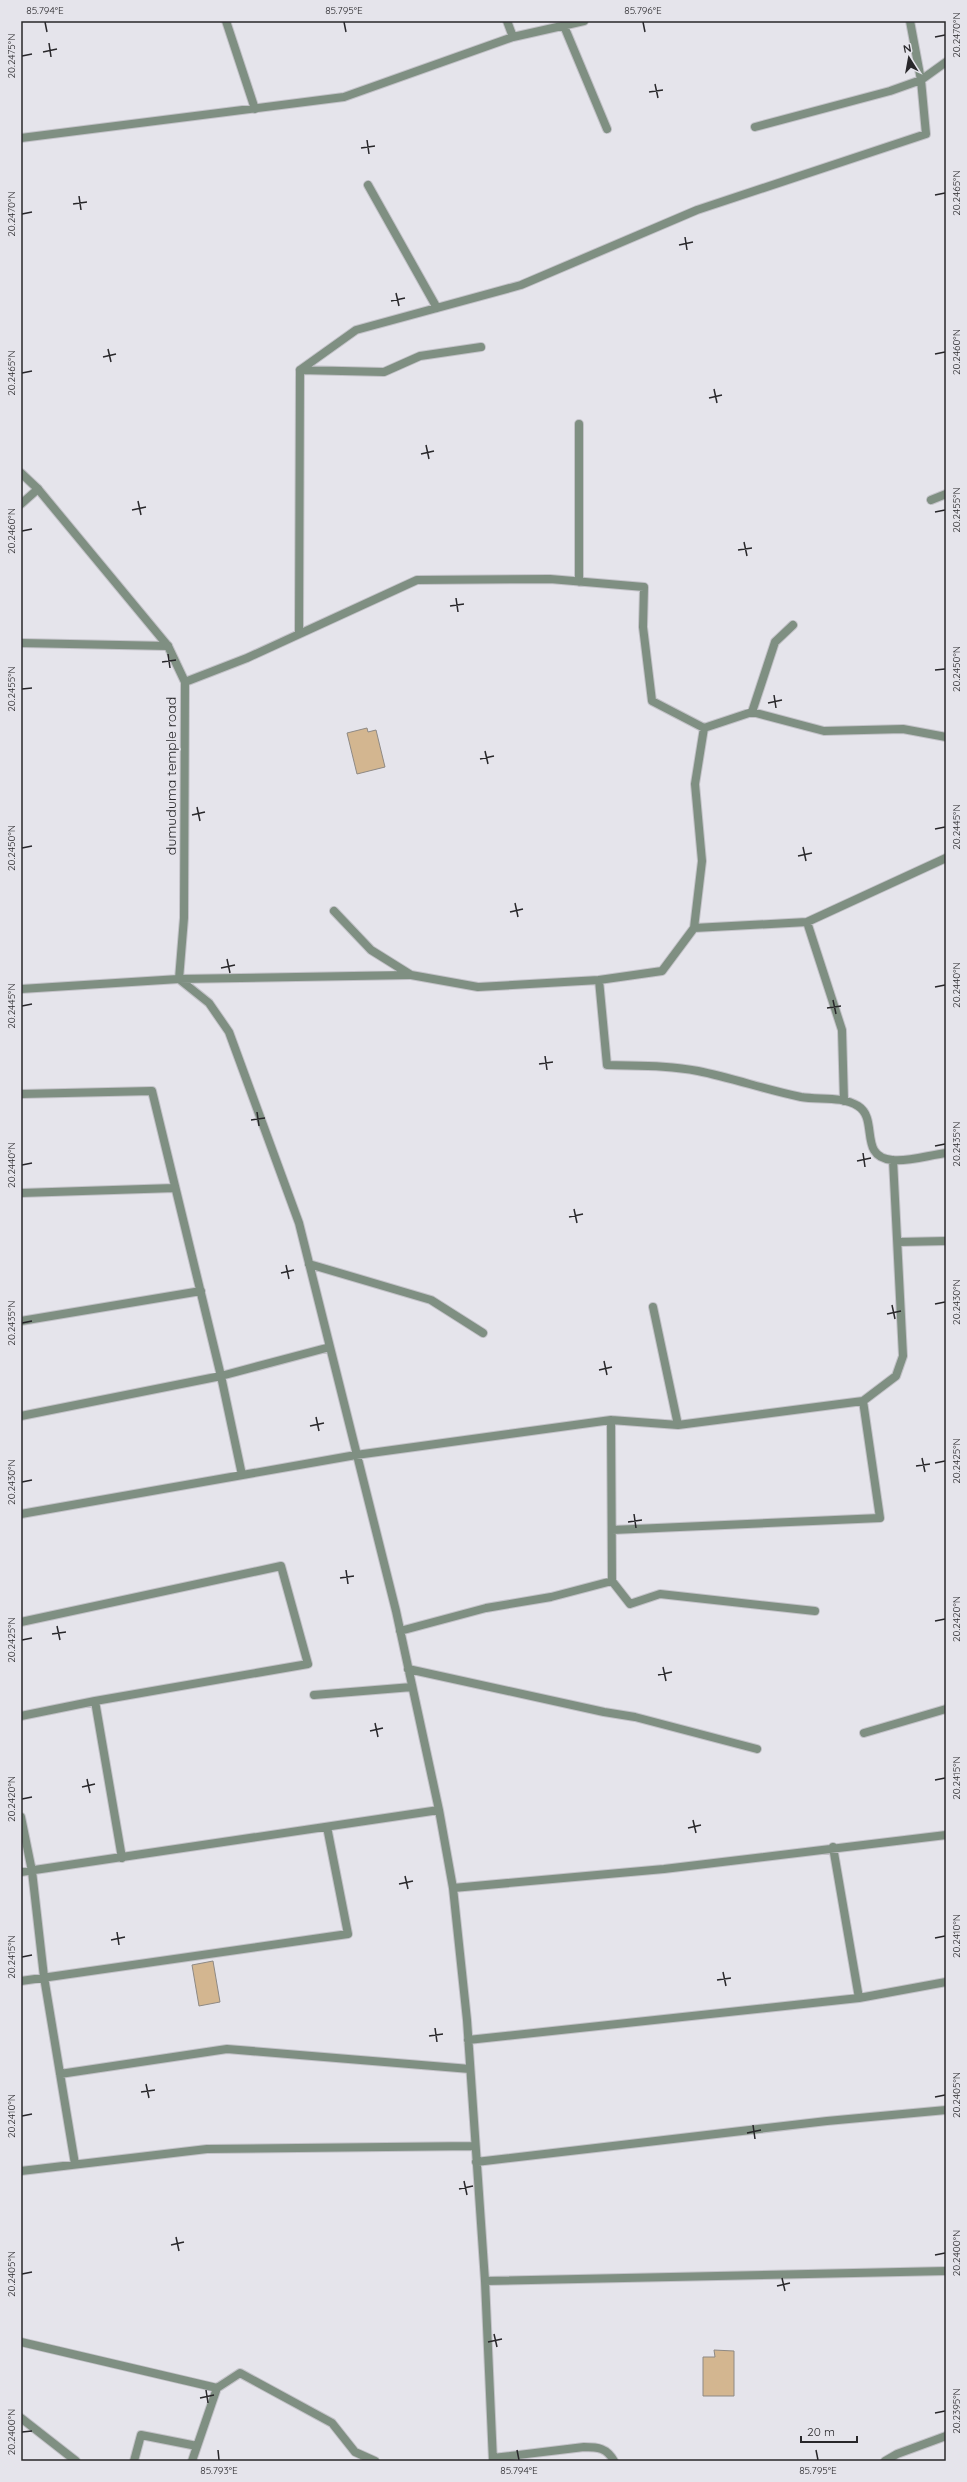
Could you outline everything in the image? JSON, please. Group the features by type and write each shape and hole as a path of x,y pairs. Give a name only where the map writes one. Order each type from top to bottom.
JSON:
{"street":[{"path":"226,21 255,109"},
{"path":"507,21 513,37"},
{"path":"21,138 344,97 513,37 584,21"},
{"path":"300,370 356,330 520,285 696,210 926,134 921,80 910,21"},
{"path":"564,26 607,129"},
{"path":"755,128 890,91 921,80 946,62"},
{"path":"368,185 437,308"},
{"path":"300,370 384,372 420,356 481,347"},
{"path":"298,633 300,370"},
{"path":"579,424 579,582"},
{"name":"dumuduma temple road","path":"21,473 38,489 168,646 185,682 184,918 179,979"},
{"path":"21,504 38,489"},
{"path":"931,500 946,494"},
{"path":"185,682 247,658 298,633 417,580 550,579 644,587 644,627 652,701 704,728 752,712 824,731 903,729 946,737"},
{"path":"752,712 775,642 793,625"},
{"path":"21,643 168,646"},
{"path":"21,989 179,979 411,975 478,987 599,980 662,971 694,928 702,861 695,784 704,728"},
{"path":"694,928 807,922 946,858"},
{"path":"334,911 371,950 411,975"},
{"path":"807,922 842,1030 844,1101"},
{"path":"179,979 208,1003 229,1032 298,1223 400,1631 439,1810 453,1888 468,2040 474,2146 485,2281 493,2460 584,2447 596,2447 608,2451 614,2461"},
{"path":"599,980 607,1065 660,1066 697,1071 802,1097 844,1101 859,1106 864,1113 868,1120 872,1148 883,1158 893,1160 946,1153"},
{"path":"21,1094 152,1091 221,1376 242,1475"},
{"path":"21,1514 356,1454 611,1420 678,1425 862,1401 896,1376 903,1356 899,1242 893,1160"},
{"path":"21,1193 175,1188"},
{"path":"899,1242 946,1241"},
{"path":"309,1264 431,1300 483,1333"},
{"path":"21,1320 201,1291"},
{"path":"653,1307 678,1425"},
{"path":"21,1416 221,1376 330,1347"},
{"path":"612,1530 880,1518 862,1401"},
{"path":"611,1420 612,1581 630,1604 660,1594 815,1611"},
{"path":"21,1622 281,1566 308,1664 95,1701 21,1716"},
{"path":"400,1631 486,1608 551,1597 612,1581"},
{"path":"408,1669 604,1712 635,1717 757,1749"},
{"path":"314,1695 412,1687"},
{"path":"95,1701 122,1858"},
{"path":"864,1733 946,1709"},
{"path":"21,1872 439,1810"},
{"path":"21,1817 32,1870 44,1977 75,2164"},
{"path":"21,1980 348,1934 327,1827"},
{"path":"453,1888 664,1868 833,1847 946,1835"},
{"path":"833,1847 859,1998"},
{"path":"468,2040 859,1998 946,1982"},
{"path":"60,2074 227,2049 470,2069"},
{"path":"476,2162 827,2121 946,2110"},
{"path":"21,2171 207,2149 474,2146"},
{"path":"485,2281 946,2271"},
{"path":"21,2342 217,2388"},
{"path":"192,2461 217,2388 240,2373 332,2423 355,2452 375,2461"},
{"path":"21,2418 76,2461"},
{"path":"134,2461 141,2435 197,2446"},
{"path":"885,2461 897,2454 946,2436"}],"building":[{"path":"367,728 368,732 376,730 385,767 357,774 347,733"},
{"path":"213,1961 220,2002 199,2006 192,1965"},
{"path":"714,2350 734,2351 734,2396 703,2396 703,2357 715,2357"}]}
